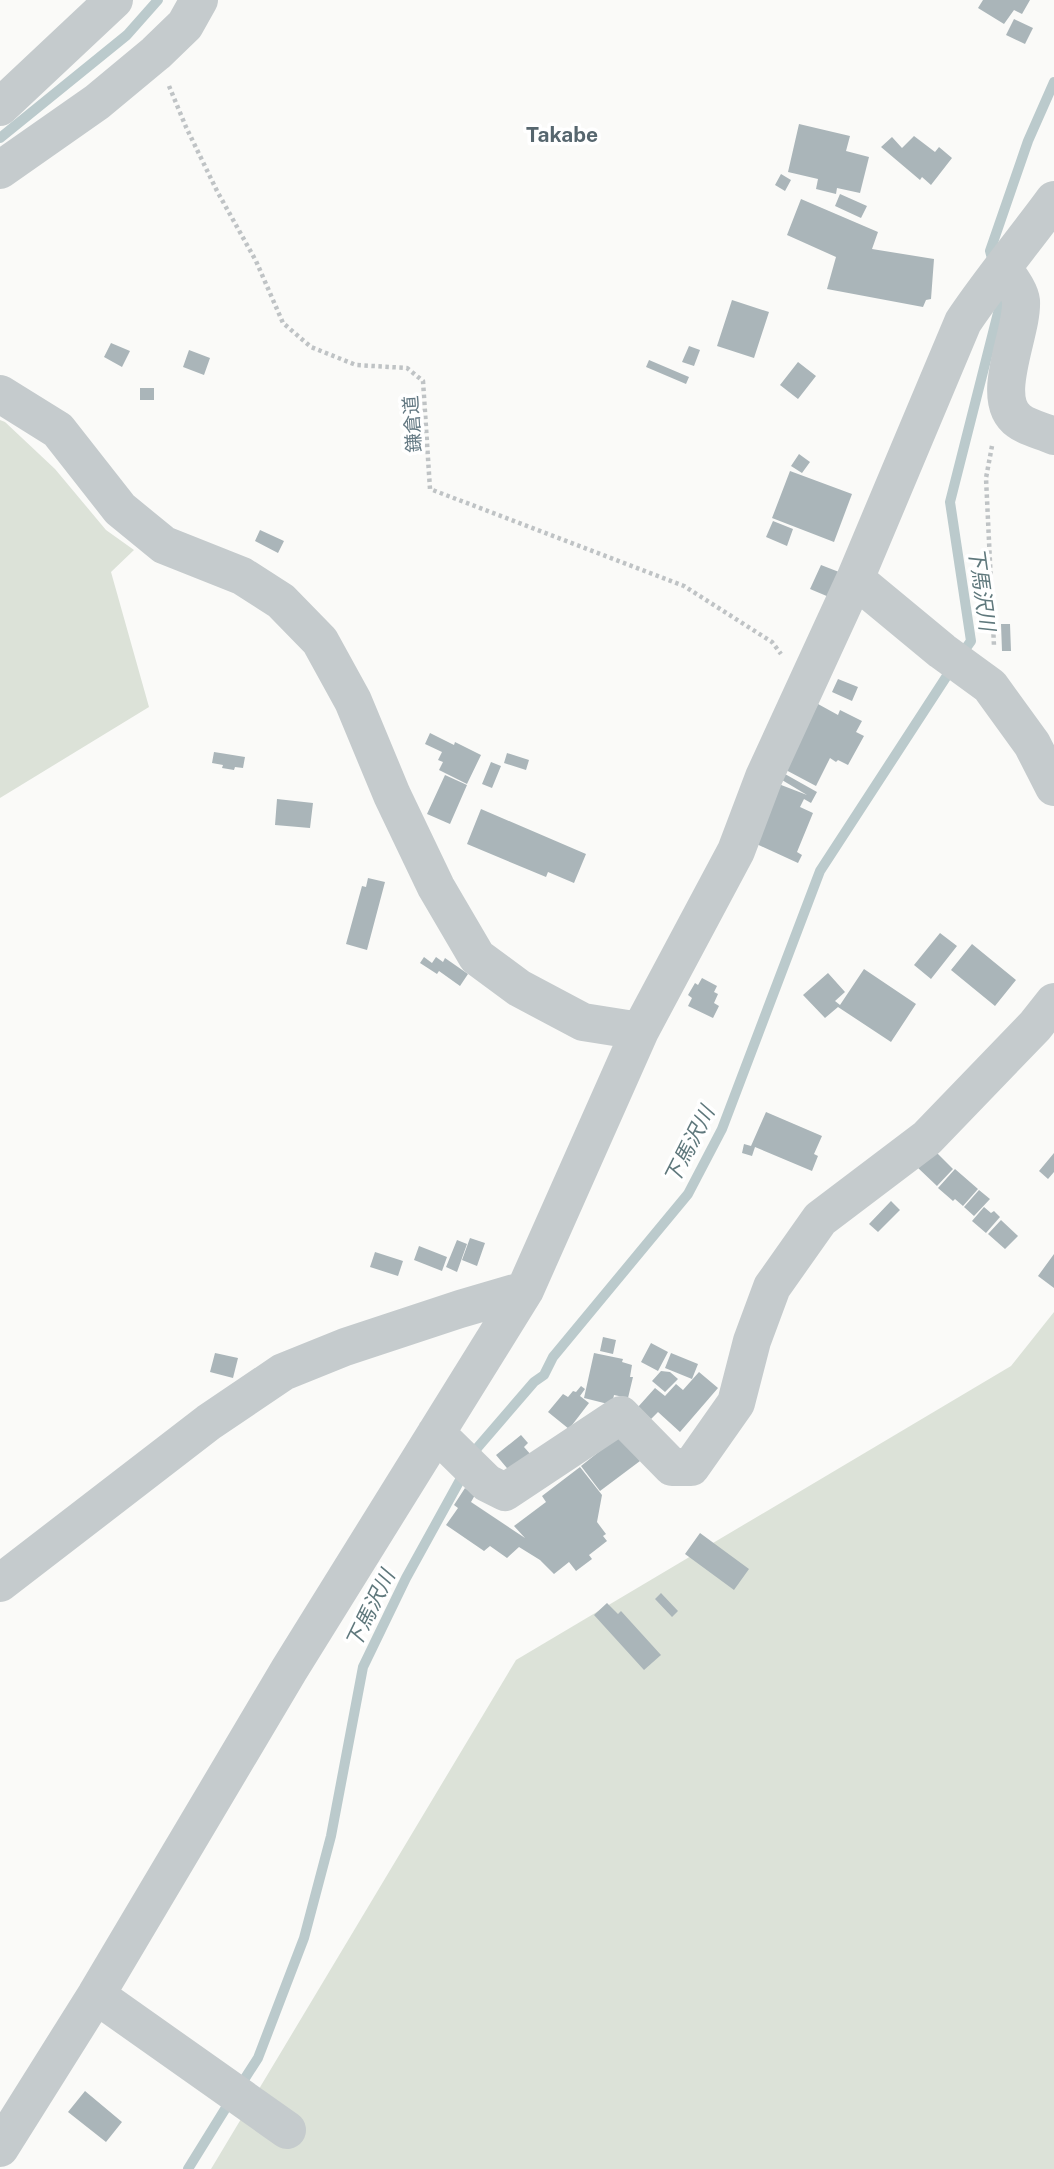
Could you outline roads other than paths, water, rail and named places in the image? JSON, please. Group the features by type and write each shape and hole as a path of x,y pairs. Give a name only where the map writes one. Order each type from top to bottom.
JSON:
{"street":[{"path":"0,107 114,0"},
{"path":"0,170 97,102 156,53 186,25 199,0"},
{"path":"0,2148 96,1995 289,1670 444,1442 525,1290 640,1031 736,851 764,776 855,579 962,322 1054,200"},
{"path":"995,277 1021,299 1016,339 1006,379 1007,406 1018,421 1054,436"},
{"path":"0,394 58,430 120,509 164,545 242,576 281,601 320,640 353,701 392,794 436,887 477,957 519,988 583,1022 640,1031"},
{"path":"855,579 967,670 1032,744 1054,787"},
{"path":"444,1442 487,1483 505,1492 621,1415 672,1467 691,1467 736,1403 752,1341 772,1287 820,1219 928,1138 1035,1026 1054,1002"},
{"path":"0,1583 209,1422 283,1372 345,1347 525,1290"},
{"path":"96,1995 287,2130"}],"waterway":[{"path":"0,138 127,35 158,0"},
{"name":"下馬沢川","path":"993,262 990,251 1028,141 1054,82"},
{"name":"下馬沢川","path":"961,655 971,641 950,502 1002,297 1001,290"},
{"name":"下馬沢川","path":"472,1457 534,1382 544,1375 553,1357 688,1194 722,1129 820,871 952,668"},
{"name":"下馬沢川","path":"240,2086 258,2058 304,1938 331,1836 363,1667 406,1578 465,1471"},
{"name":"下馬沢川","path":"188,2169 232,2098"}],"district":[{"name":"Takabe","path":"562,134"}]}
